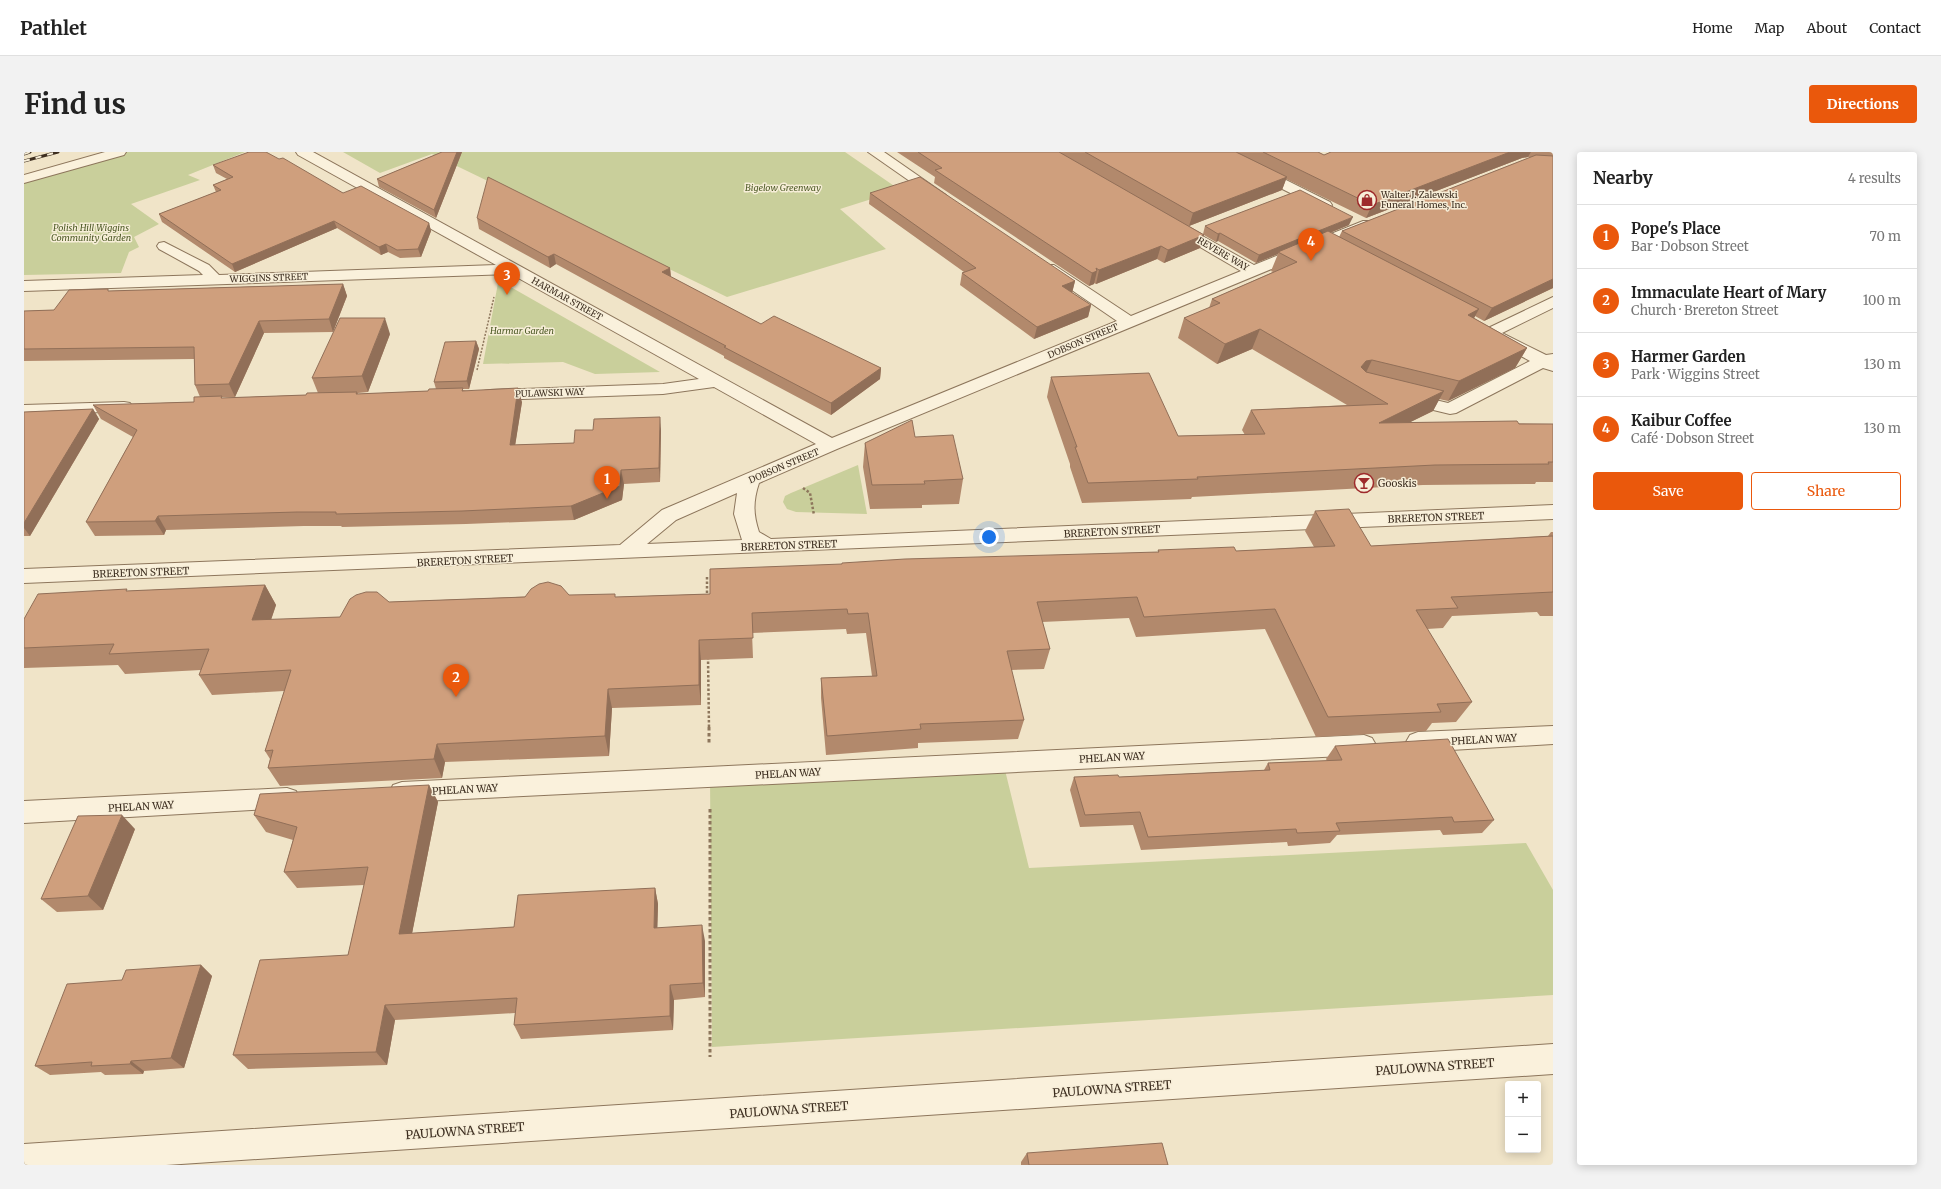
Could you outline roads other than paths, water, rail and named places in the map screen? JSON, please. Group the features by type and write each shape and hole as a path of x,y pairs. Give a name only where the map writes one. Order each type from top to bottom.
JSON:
{"street":[{"path":"24,179 119,152"},
{"name":"HARMAR STREET","path":"303,152 831,445"},
{"path":"875,152 954,204"},
{"path":"1220,152 1298,191"},
{"path":"1283,196 1298,191"},
{"name":"DOBSON STREET","path":"626,551 669,515 831,445 1253,271 1329,247 1373,222 1344,214 1298,191"},
{"name":"REVERE WAY","path":"1163,219 1253,271"},
{"path":"1188,233 1203,227"},
{"path":"164,246 204,268 216,280"},
{"path":"1039,261 1129,322"},
{"name":"WIGGINS STREET","path":"24,286 514,269"},
{"path":"1490,333 1553,302"},
{"path":"1476,325 1550,362"},
{"path":"1392,395 1450,410 1550,362"},
{"name":"PULAWSKI WAY","path":"470,396 663,389 716,382"},
{"path":"24,410 144,406"},
{"path":"751,480 743,498 744,517 750,536 769,546"},
{"name":"BRERETON STREET","path":"24,576 442,561 707,547 769,546 1553,512"},
{"name":"PHELAN WAY","path":"383,793 1553,735"},
{"name":"PHELAN WAY","path":"24,812 311,797"},
{"name":"PAULOWNA STREET","path":"24,1159 1553,1059"}],"railway":[{"path":"24,154 30,152"},
{"path":"24,161 58,152"}],"place":[{"name":"Walter J. Zalewski Funeral Homes, Inc.","path":"1367,200"},
{"name":"Kaibur Coffee","path":"1311,261"},
{"name":"Harmer Garden","path":"507,295"},
{"name":"Gooskis","path":"1364,483"},
{"name":"Pope's Place","path":"607,499"},
{"name":"Immaculate Heart of Mary","path":"456,697"}],"park label":[{"name":"Bigelow Greenway","path":"783,188"},
{"name":"Polish Hill Wiggins Community Garden","path":"91,234"},
{"name":"Harmar Garden","path":"522,331"}]}
